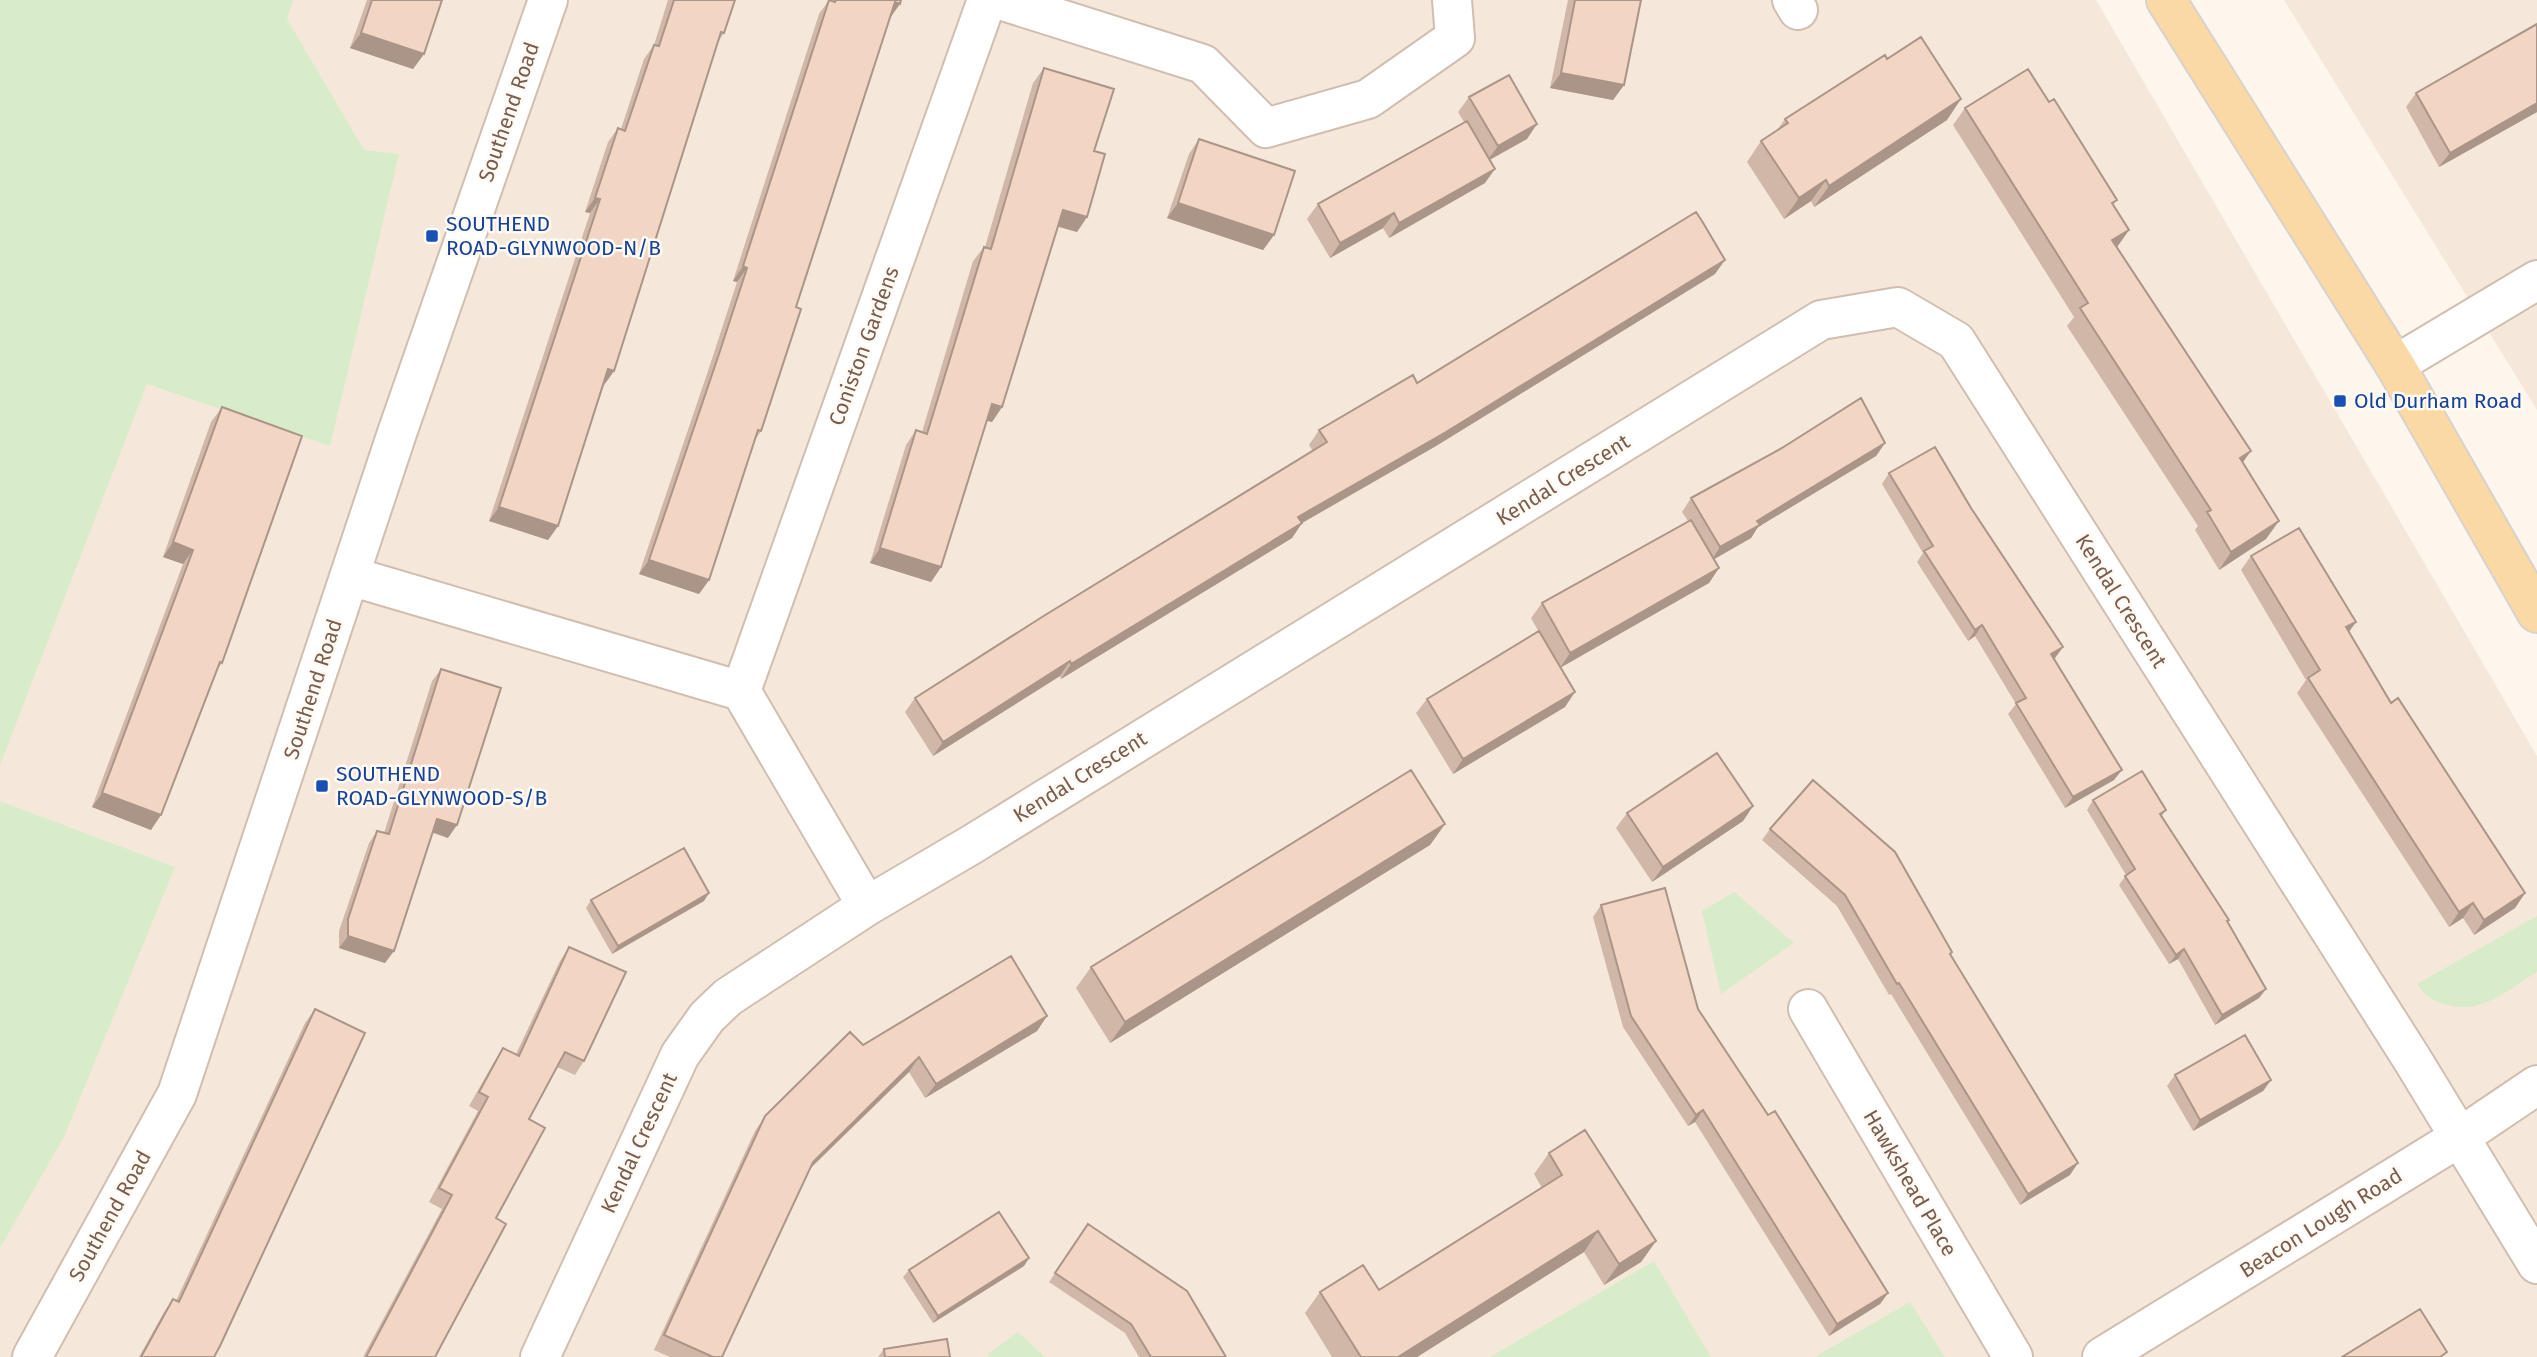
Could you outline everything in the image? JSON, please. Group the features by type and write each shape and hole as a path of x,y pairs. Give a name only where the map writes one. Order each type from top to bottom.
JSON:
{"main road":[{"path":"2166,0 2395,365 2537,613"}],"street":[{"name":"Southend Road","path":"32,1357 177,1094 397,433 548,0"},
{"name":"Coniston Gardens","path":"741,691 987,0"},
{"path":"1000,0 1203,64 1266,128 1368,99 1455,38 1452,0"},
{"path":"2395,365 2537,280"},
{"name":"Kendal Crescent","path":"540,1357 680,1055 707,1017 728,997 867,906 971,845 1821,320 1898,307 1956,341 2460,1137 2537,1264"},
{"path":"350,576 741,691 867,906"},
{"name":"Hawkshead Place","path":"1808,1009 2013,1357"},
{"name":"Beacon Lough Road","path":"2102,1357 2460,1137 2537,1085"}],"shaded area":[{"path":"0,0 2096,0 2537,756 2537,1357 0,1357"},
{"path":"2284,0 2537,0 2537,410"}],"green space":[{"path":"0,0 293,0 287,19 364,150 399,154 330,446 147,384 0,765"},
{"path":"0,801 175,867 64,1137 0,1248"},
{"path":"1734,892 1794,943 1721,994 1702,911"},
{"path":"2537,916 2537,972 2498,997 2476,1006 2457,1007 2430,998 2417,984"},
{"path":"1654,1261 1711,1357 1490,1357"},
{"path":"1910,1302 1945,1357 1815,1357"},
{"path":"1018,1332 1045,1357 989,1357 988,1354"}],"building":[{"path":"372,0 442,0 424,54 361,33"},
{"path":"674,0 735,0 724,33 721,32 614,371 608,369 558,526 499,507 600,199 595,198 618,128 625,131 654,45 659,46"},
{"path":"829,0 901,0 900,4 895,2 796,307 801,309 709,580 649,560 747,268 743,266"},
{"path":"1575,0 1641,0 1624,85 1561,73"},
{"path":"2537,24 2537,103 2450,153 2416,93"},
{"path":"1921,37 1961,99 1829,186 1826,180 1799,198 1761,141 1788,123 1785,119 1885,55 1887,59"},
{"path":"1044,68 1114,89 1094,151 1105,154 1087,217 1063,210 1002,407 992,404 941,567 880,548 916,430 927,434 984,247 991,249"},
{"path":"2028,69 2049,102 2054,99 2117,200 2112,203 2129,230 2112,240 2251,451 2240,458 2279,521 2231,552 2207,512 2211,510 2080,308 2088,303 1965,108"},
{"path":"1509,75 1537,124 1498,146 1469,97"},
{"path":"1467,121 1495,169 1399,223 1394,213 1340,243 1318,204"},
{"path":"1199,139 1295,171 1274,235 1178,203"},
{"path":"1696,212 1725,260 1446,432 1298,517 1302,523 1071,664 1070,661 943,742 915,698 1327,442 1319,430 1413,375 1417,383"},
{"path":"1861,398 1885,443 1757,521 1760,525 1720,547 1691,498 1782,448"},
{"path":"222,407 302,436 222,663 220,662 161,815 102,793 193,550 173,542"},
{"path":"1935,447 1971,508 2063,647 2051,654 2122,770 2073,797 2016,703 2026,698 1982,625 1975,630 1924,551 1933,546 1889,473"},
{"path":"1691,520 1719,568 1570,653 1542,603"},
{"path":"2299,528 2356,622 2346,627 2391,703 2398,698 2525,893 2484,920 2473,903 2459,912 2308,678 2320,670 2251,556"},
{"path":"1539,631 1575,692 1463,759 1427,699"},
{"path":"441,669 501,688 457,825 437,819 394,951 348,936 348,919 377,831 389,834"},
{"path":"1717,753 1753,806 1663,867 1627,813"},
{"path":"1411,770 1445,824 1125,1022 1091,967"},
{"path":"2142,771 2166,810 2160,814 2229,920 2227,921 2266,989 2222,1015 2184,949 2176,955 2125,876 2135,869 2093,800"},
{"path":"1813,780 1895,852 1952,952 1950,954 2078,1163 2028,1194 1899,983 1897,984 1845,895 1770,829"},
{"path":"684,848 709,893 618,946 591,900"},
{"path":"1665,888 1698,1009 1768,1115 1775,1111 1888,1293 1837,1324 1703,1110 1696,1115 1631,1016 1601,905"},
{"path":"569,947 626,972 584,1061 565,1052 529,1119 545,1128 496,1218 506,1224 435,1357 366,1357 452,1195 439,1188 488,1097 479,1092 503,1048 519,1056"},
{"path":"1011,956 1047,1016 936,1084 919,1057 813,1162 722,1357 713,1357 664,1335 765,1116 850,1032 863,1045"},
{"path":"315,1009 365,1033 220,1346 214,1357 141,1357 173,1299 179,1302"},
{"path":"2245,1035 2271,1080 2200,1120 2175,1075"},
{"path":"1585,1130 1656,1241 1619,1264 1598,1231 1398,1357 1361,1357 1320,1292 1363,1265 1379,1290 1562,1175 1549,1153"},
{"path":"999,1212 1029,1258 938,1316 909,1270"},
{"path":"1088,1224 1187,1291 1226,1357 1151,1357 1131,1324 1055,1273"},
{"path":"2420,1309 2447,1352 2440,1357 2342,1357"},
{"path":"947,1339 950,1357 885,1357 884,1349"}],"place":[{"name":"SOUTHEND ROAD-GLYNWOOD-N/B","path":"432,236"},
{"name":"Old Durham Road","path":"2340,401"},
{"name":"SOUTHEND ROAD-GLYNWOOD-S/B","path":"322,786"}]}
